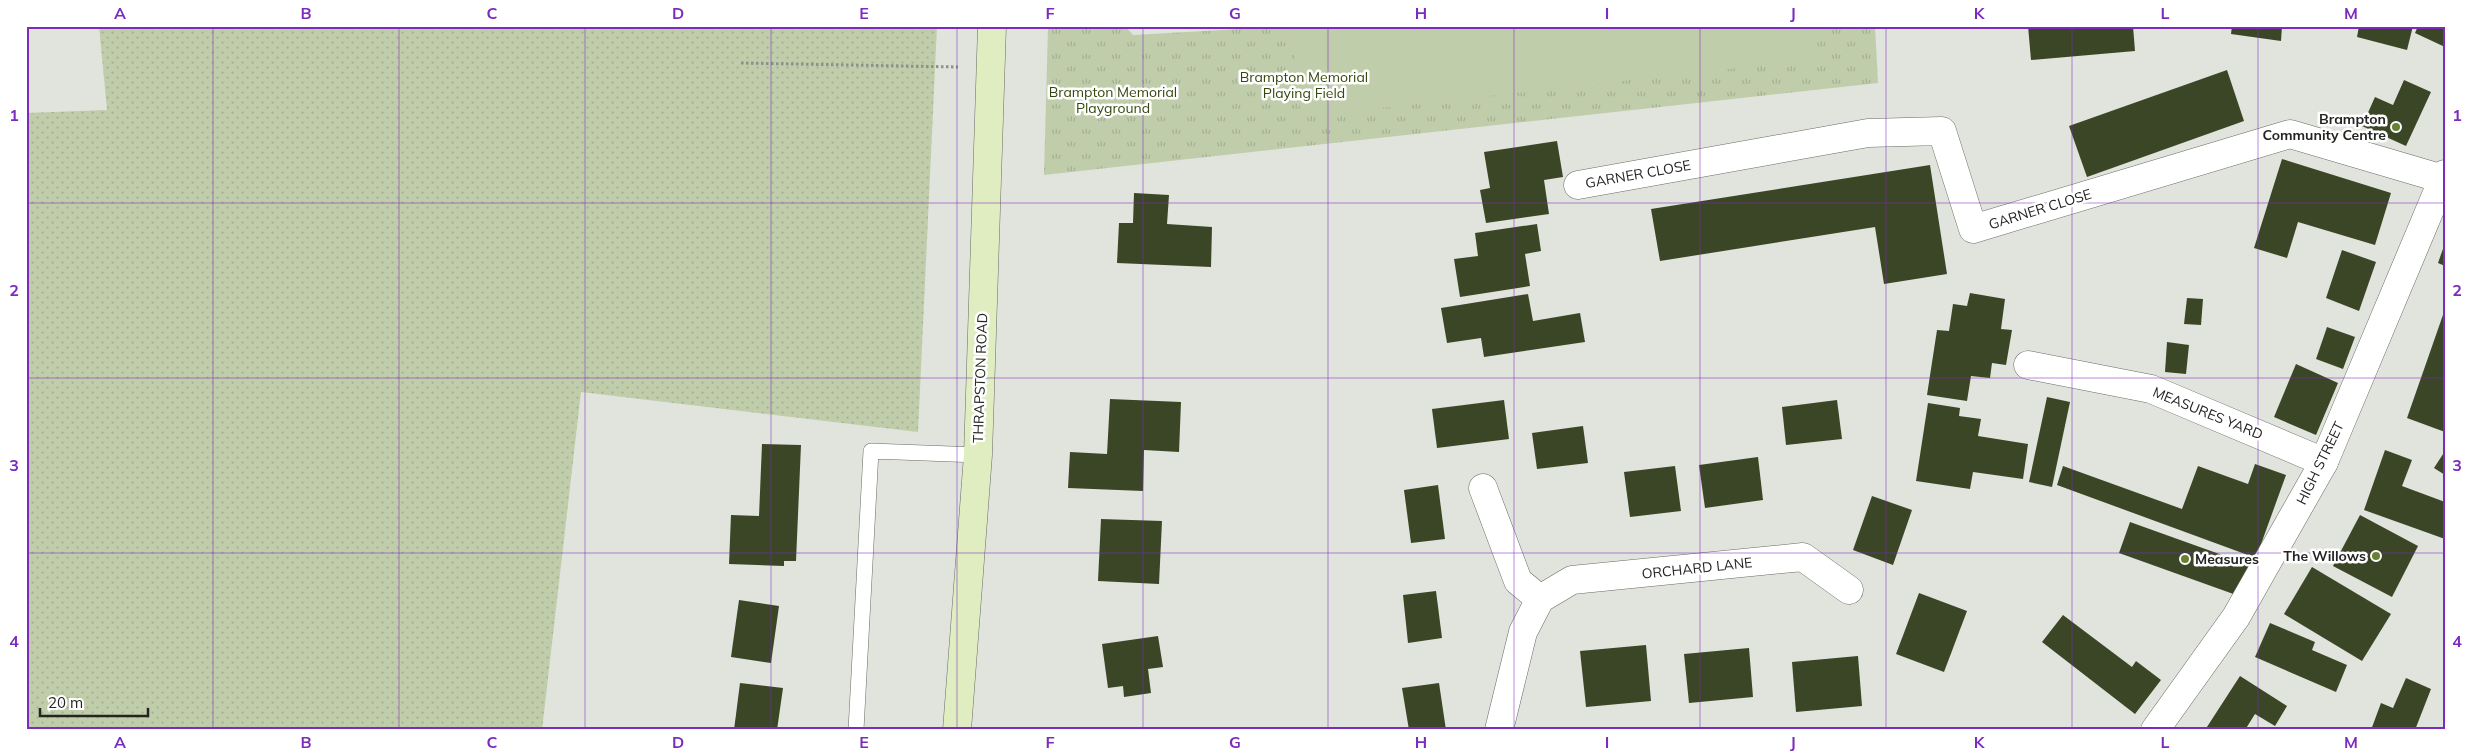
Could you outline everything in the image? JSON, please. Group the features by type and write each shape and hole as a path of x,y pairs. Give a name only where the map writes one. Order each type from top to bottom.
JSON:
{"main road":[{"name":"THRAPSTON ROAD","path":"957,730 978,455 992,26"}],"street":[{"name":"GARNER CLOSE","path":"1578,185 1868,133 1942,131 1973,229 2290,134 2444,177"},
{"name":"HIGH STREET","path":"2155,730 2236,617 2324,462 2444,177"},
{"name":"MEASURES YARD","path":"2028,365 2151,389 2324,462"},
{"path":"1483,488 1518,581 1540,599 1523,632 1499,730"},
{"name":"ORCHARD LANE","path":"1540,599 1572,580 1803,557 1849,590"}],"lane":[{"path":"856,730 871,451 978,455"}],"path":[{"path":"741,64 991,68"}],"green space":[{"path":"99,26 937,26 918,432 581,392 542,730 26,730 26,113 107,110"},
{"name":"Brampton Memorial Playing Field","path":"1048,26 1125,26 1133,35 1240,29 1241,26 1875,26 1878,83 1044,175"},
{"path":"1291,26 1815,26 1819,59 1301,117"}],"building":[{"path":"2028,26 2133,26 2135,51 2031,60"},
{"path":"2232,26 2282,26 2281,41 2231,34"},
{"path":"2359,26 2413,26 2407,50 2357,37"},
{"path":"2418,26 2445,26 2445,47 2415,33"},
{"path":"2227,70 2244,121 2087,177 2069,126"},
{"path":"2404,80 2431,92 2406,146 2362,126 2375,97 2393,105"},
{"path":"1557,141 1563,177 1544,180 1549,214 1486,223 1480,190 1490,188 1484,152"},
{"path":"2282,159 2391,193 2375,245 2298,222 2287,258 2254,248"},
{"path":"1930,165 1947,274 1884,284 1875,227 1660,261 1651,209"},
{"path":"1134,193 1169,195 1167,224 1212,227 1211,267 1117,263 1119,223 1133,223"},
{"path":"1537,224 1541,251 1525,254 1530,286 1460,297 1454,259 1478,256 1475,233"},
{"path":"2445,246 2445,266 2438,263"},
{"path":"2342,250 2376,262 2359,311 2326,298"},
{"path":"1970,293 2005,299 2001,329 2012,330 2006,365 1992,363 1990,378 1971,376 1967,401 1927,395 1937,330 1949,331 1953,304 1967,306"},
{"path":"1528,294 1533,321 1580,313 1585,342 1484,357 1481,338 1447,343 1441,308"},
{"path":"2187,298 2203,299 2201,325 2184,324"},
{"path":"2445,312 2445,432 2407,418"},
{"path":"2327,327 2355,337 2343,369 2316,359"},
{"path":"2167,342 2189,345 2186,374 2165,372"},
{"path":"2296,364 2338,383 2316,435 2274,417"},
{"path":"2047,397 2070,402 2052,487 2029,482"},
{"path":"1110,399 1181,402 1179,452 1144,450 1143,491 1068,488 1070,452 1107,454"},
{"path":"1504,400 1509,439 1437,448 1432,409"},
{"path":"1837,400 1842,439 1786,445 1782,407"},
{"path":"1928,403 1960,408 1959,416 1981,419 1978,436 2028,444 2023,479 1973,472 1970,489 1916,481"},
{"path":"1583,426 1588,463 1537,469 1532,433"},
{"path":"762,444 801,445 796,561 784,561 784,566 729,564 731,515 759,516"},
{"path":"2385,450 2412,460 2402,486 2445,502 2445,539 2364,510"},
{"path":"2445,451 2445,475 2434,468"},
{"path":"1758,457 1763,500 1705,508 1699,465"},
{"path":"2255,464 2286,475 2256,558 2057,485 2063,466 2182,509 2198,466 2248,484"},
{"path":"1675,466 1681,511 1630,517 1624,472"},
{"path":"1438,485 1445,539 1411,543 1404,490"},
{"path":"1872,496 1912,510 1893,565 1853,550"},
{"name":"The Willows","path":"2360,515 2418,546 2392,597 2333,566"},
{"path":"1101,519 1162,521 1159,584 1098,581"},
{"name":"Measures","path":"2130,522 2250,565 2239,596 2119,553"},
{"path":"2312,567 2391,614 2362,661 2284,614"},
{"path":"1436,591 1442,638 1408,643 1403,595"},
{"path":"1919,593 1967,611 1944,672 1896,654"},
{"path":"739,600 779,606 771,663 731,657"},
{"path":"2063,615 2132,667 2136,661 2161,680 2135,714 2042,642"},
{"path":"2270,623 2315,642 2312,650 2347,665 2336,692 2255,657"},
{"path":"1158,636 1163,667 1148,669 1151,693 1124,697 1123,686 1108,688 1102,644"},
{"path":"1646,645 1651,701 1586,707 1580,651"},
{"path":"1749,648 1753,697 1689,703 1684,654"},
{"path":"1858,656 1862,706 1796,712 1792,662"},
{"path":"2240,676 2287,706 2275,726 2255,714 2245,730 2205,730"},
{"path":"2406,678 2431,689 2415,730 2371,730 2381,703 2393,708"},
{"path":"740,683 783,688 777,730 734,730"},
{"path":"1439,683 1446,730 1409,730 1402,688"}],"place":[{"name":"Brampton Community Centre","path":"2396,127"},
{"name":"The Willows","path":"2376,556"},
{"name":"Measures","path":"2185,559"}],"park label":[{"name":"Brampton Memorial Playground","path":"1113,100"}]}
